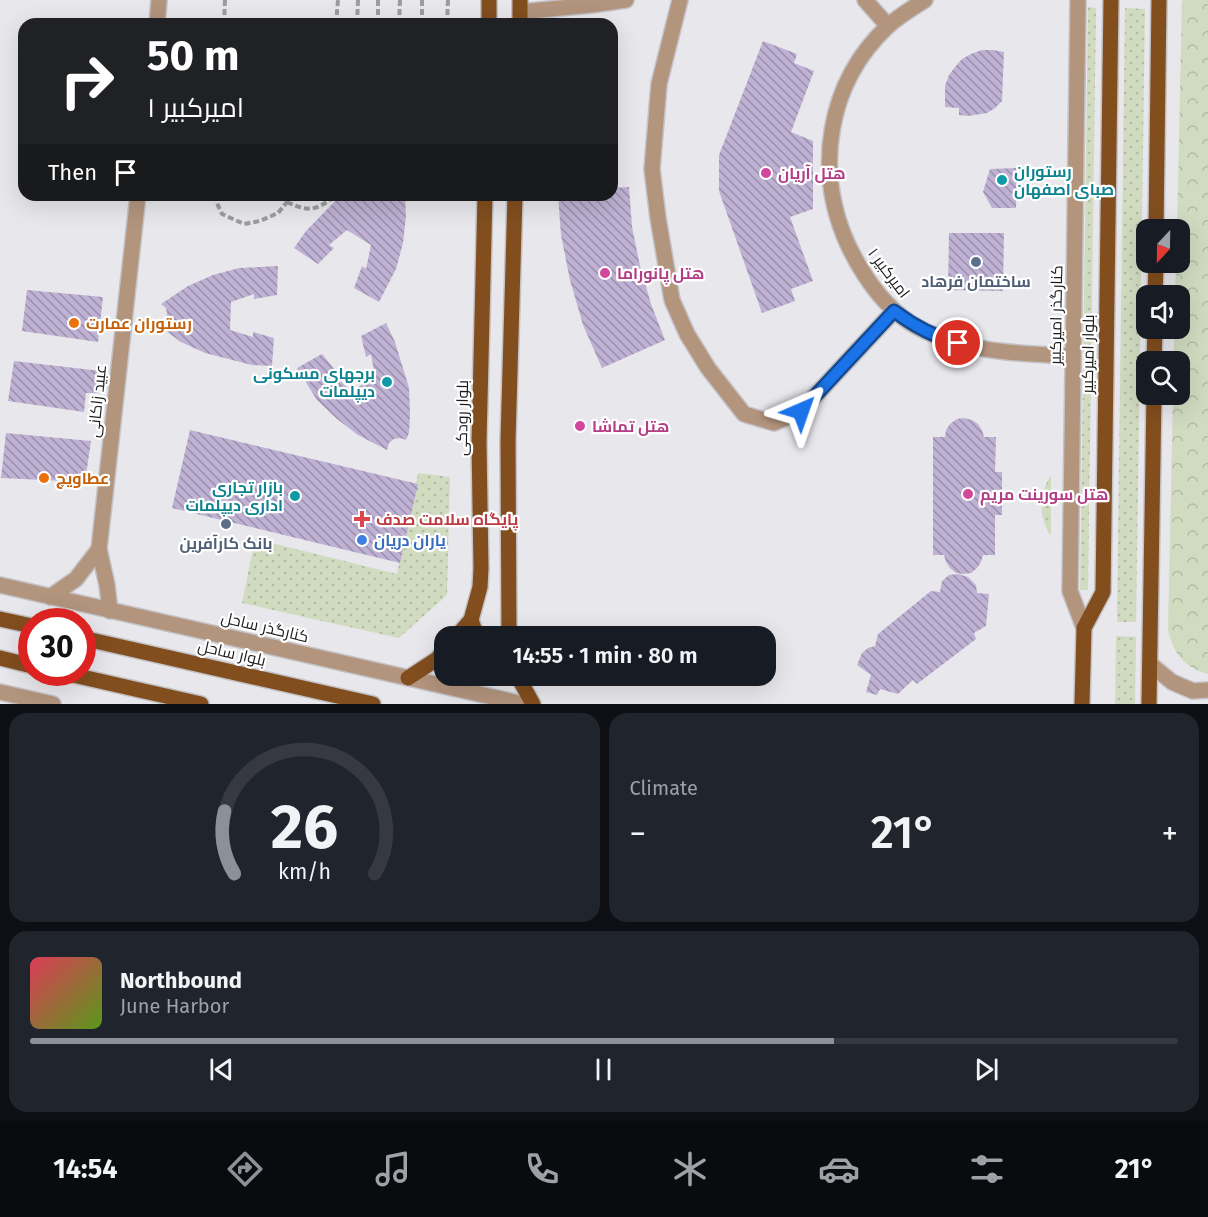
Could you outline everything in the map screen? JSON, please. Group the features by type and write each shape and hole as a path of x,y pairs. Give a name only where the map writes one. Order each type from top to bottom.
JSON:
{"main road":[{"path":"489,0 489,18"},
{"name":"بلوار امیرکبیر","path":"1082,704 1084,628 1103,592 1111,0"},
{"path":"1156,219 1159,0"},
{"name":"بلوار رودکی","path":"466,626 471,620 480,587 482,568 479,442 485,201"},
{"path":"508,626 508,441 515,201"},
{"path":"1149,704 1154,405"},
{"path":"0,619 18,623"},
{"path":"471,620 473,626"},
{"name":"بلوار ساحل","path":"96,641 373,704"},
{"path":"0,658 18,662"},
{"path":"408,678 434,660"},
{"path":"96,681 201,704"},
{"path":"523,686 533,704"}],"street":[{"path":"158,18 159,0"},
{"path":"520,12 626,0"},
{"path":"680,0 659,84 652,169 672,300 687,334 708,368 744,414 774,423 801,411 894,311"},
{"path":"865,0 888,26"},
{"name":"امیرکبیر ۱","path":"925,0 888,26 873,42 849,77 841,97 830,139 829,161 830,182 843,234 856,262 869,282 894,311 911,324 942,339 974,347 1073,356"},
{"name":"کنارگذر امیرکبیر","path":"1078,0 1070,591 1084,628"},
{"name":"عبید زاکانی","path":"110,611 99,549 137,201"},
{"path":"50,597 76,579 99,549"},
{"name":"کنارگذر ساحل","path":"0,585 523,704"},
{"path":"1150,664 1172,682 1193,691 1208,690"},
{"path":"0,692 53,704"}],"path":[{"path":"224,18 225,0"},
{"path":"336,18 338,0"},
{"path":"357,18 358,0"},
{"path":"378,0 378,18"},
{"path":"399,0 399,18"},
{"path":"422,0 422,18"},
{"path":"447,18 448,0"},
{"path":"216,201 222,214 244,224 278,213 287,202 312,210 328,201"}],"green space":[{"path":"1182,0 1208,0 1208,674 1193,668 1181,658 1173,646 1168,630 1173,405 1190,405 1190,351 1174,351 1174,339 1190,339 1190,285 1175,285 1176,273 1190,273 1190,219 1177,219"},
{"path":"1088,7 1096,8 1088,590 1080,590"},
{"path":"1125,8 1145,9 1142,219 1136,219 1136,273 1141,273 1141,285 1136,285 1136,339 1140,339 1140,351 1136,351 1136,405 1139,405 1136,622 1117,622"},
{"path":"418,473 450,477 447,595 399,638 242,603 255,539 397,574"},
{"path":"1051,475 1051,536 1042,513 1042,498"},
{"path":"1116,636 1136,637 1135,704 1115,704"}],"building":[{"name":"هتل آریان","path":"763,41 797,54 794,63 814,71 791,132 813,141 813,209 790,217 813,281 791,289 795,301 762,313 719,191 719,155"},
{"path":"982,50 1004,52 1002,101 987,113 959,115 959,108 945,107 945,86 949,75 962,59"},
{"name":"رستوران صبای اصفهان","path":"1017,168 1016,208 992,208 983,192 990,169"},
{"name":"هتل پانوراما","path":"629,187 632,227 640,266 665,340 602,368 583,325 570,280 561,235 558,201 618,201 618,188"},
{"path":"335,201 405,201 403,243 396,269 379,302 354,288 362,266 366,269 371,245 347,230 329,245 334,248 318,264 294,248 306,231"},
{"name":"ساختمان فرهاد","path":"949,233 1004,233 1003,291 948,290"},
{"name":"برجهای مسکونی دیپلمات","path":"278,266 277,295 254,299 254,294 231,302 230,330 253,337 253,332 274,338 272,366 252,365 205,353 181,342 160,325 167,314 166,308 161,304 188,286 213,275 239,268"},
{"path":"27,290 103,297 98,342 22,331"},
{"name":"برجهای مسکونی دیپلمات","path":"386,323 395,342 409,388 410,414 409,433 406,440 394,439 389,443 387,450 358,435 337,419 317,400 297,368 322,354 337,372 333,374 351,391 375,377 371,354 366,357 361,336"},
{"path":"14,361 101,371 98,393 86,393 84,412 8,401"},
{"name":"هتل سورینت مريم","path":"964,418 978,424 984,437 996,437 995,472 1002,472 1002,515 995,515 995,555 983,555 977,568 971,573 963,574 956,573 950,568 944,555 933,555 933,437 945,437 950,424 957,419"},
{"name":"بازار تجاری اداری دیپلمات","path":"190,430 418,484 400,563 172,508"},
{"path":"6,433 91,441 85,482 1,478"},
{"path":"958,574 968,577 976,585 977,593 989,594 986,626 974,633 976,639 917,684 913,680 898,694 880,689 877,695 866,692 871,675 857,665 862,653 875,646 878,634 931,591 940,592 942,581 949,575"}],"place":[{"name":"هتل آریان","path":"766,173"},
{"name":"رستوران صبای اصفهان","path":"1002,180"},
{"name":"ساختمان فرهاد","path":"976,262"},
{"name":"هتل پانوراما","path":"605,273"},
{"name":"رستوران عمارت","path":"74,323"},
{"name":"برجهای مسکونی دیپلمات","path":"387,382"},
{"name":"هتل تماشا","path":"580,426"},
{"name":"عطاویچ","path":"44,478"},
{"name":"هتل سورینت مريم","path":"968,494"},
{"name":"بازار تجاری اداری دیپلمات","path":"295,496"},
{"name":"پایگاه سلامت صدف","path":"362,519"},
{"name":"بانک کارآفرین","path":"226,524"},
{"name":"یاران دریان","path":"362,540"}],"route":[{"path":"801,411 894,311 911,324 942,339 958,343"}]}
